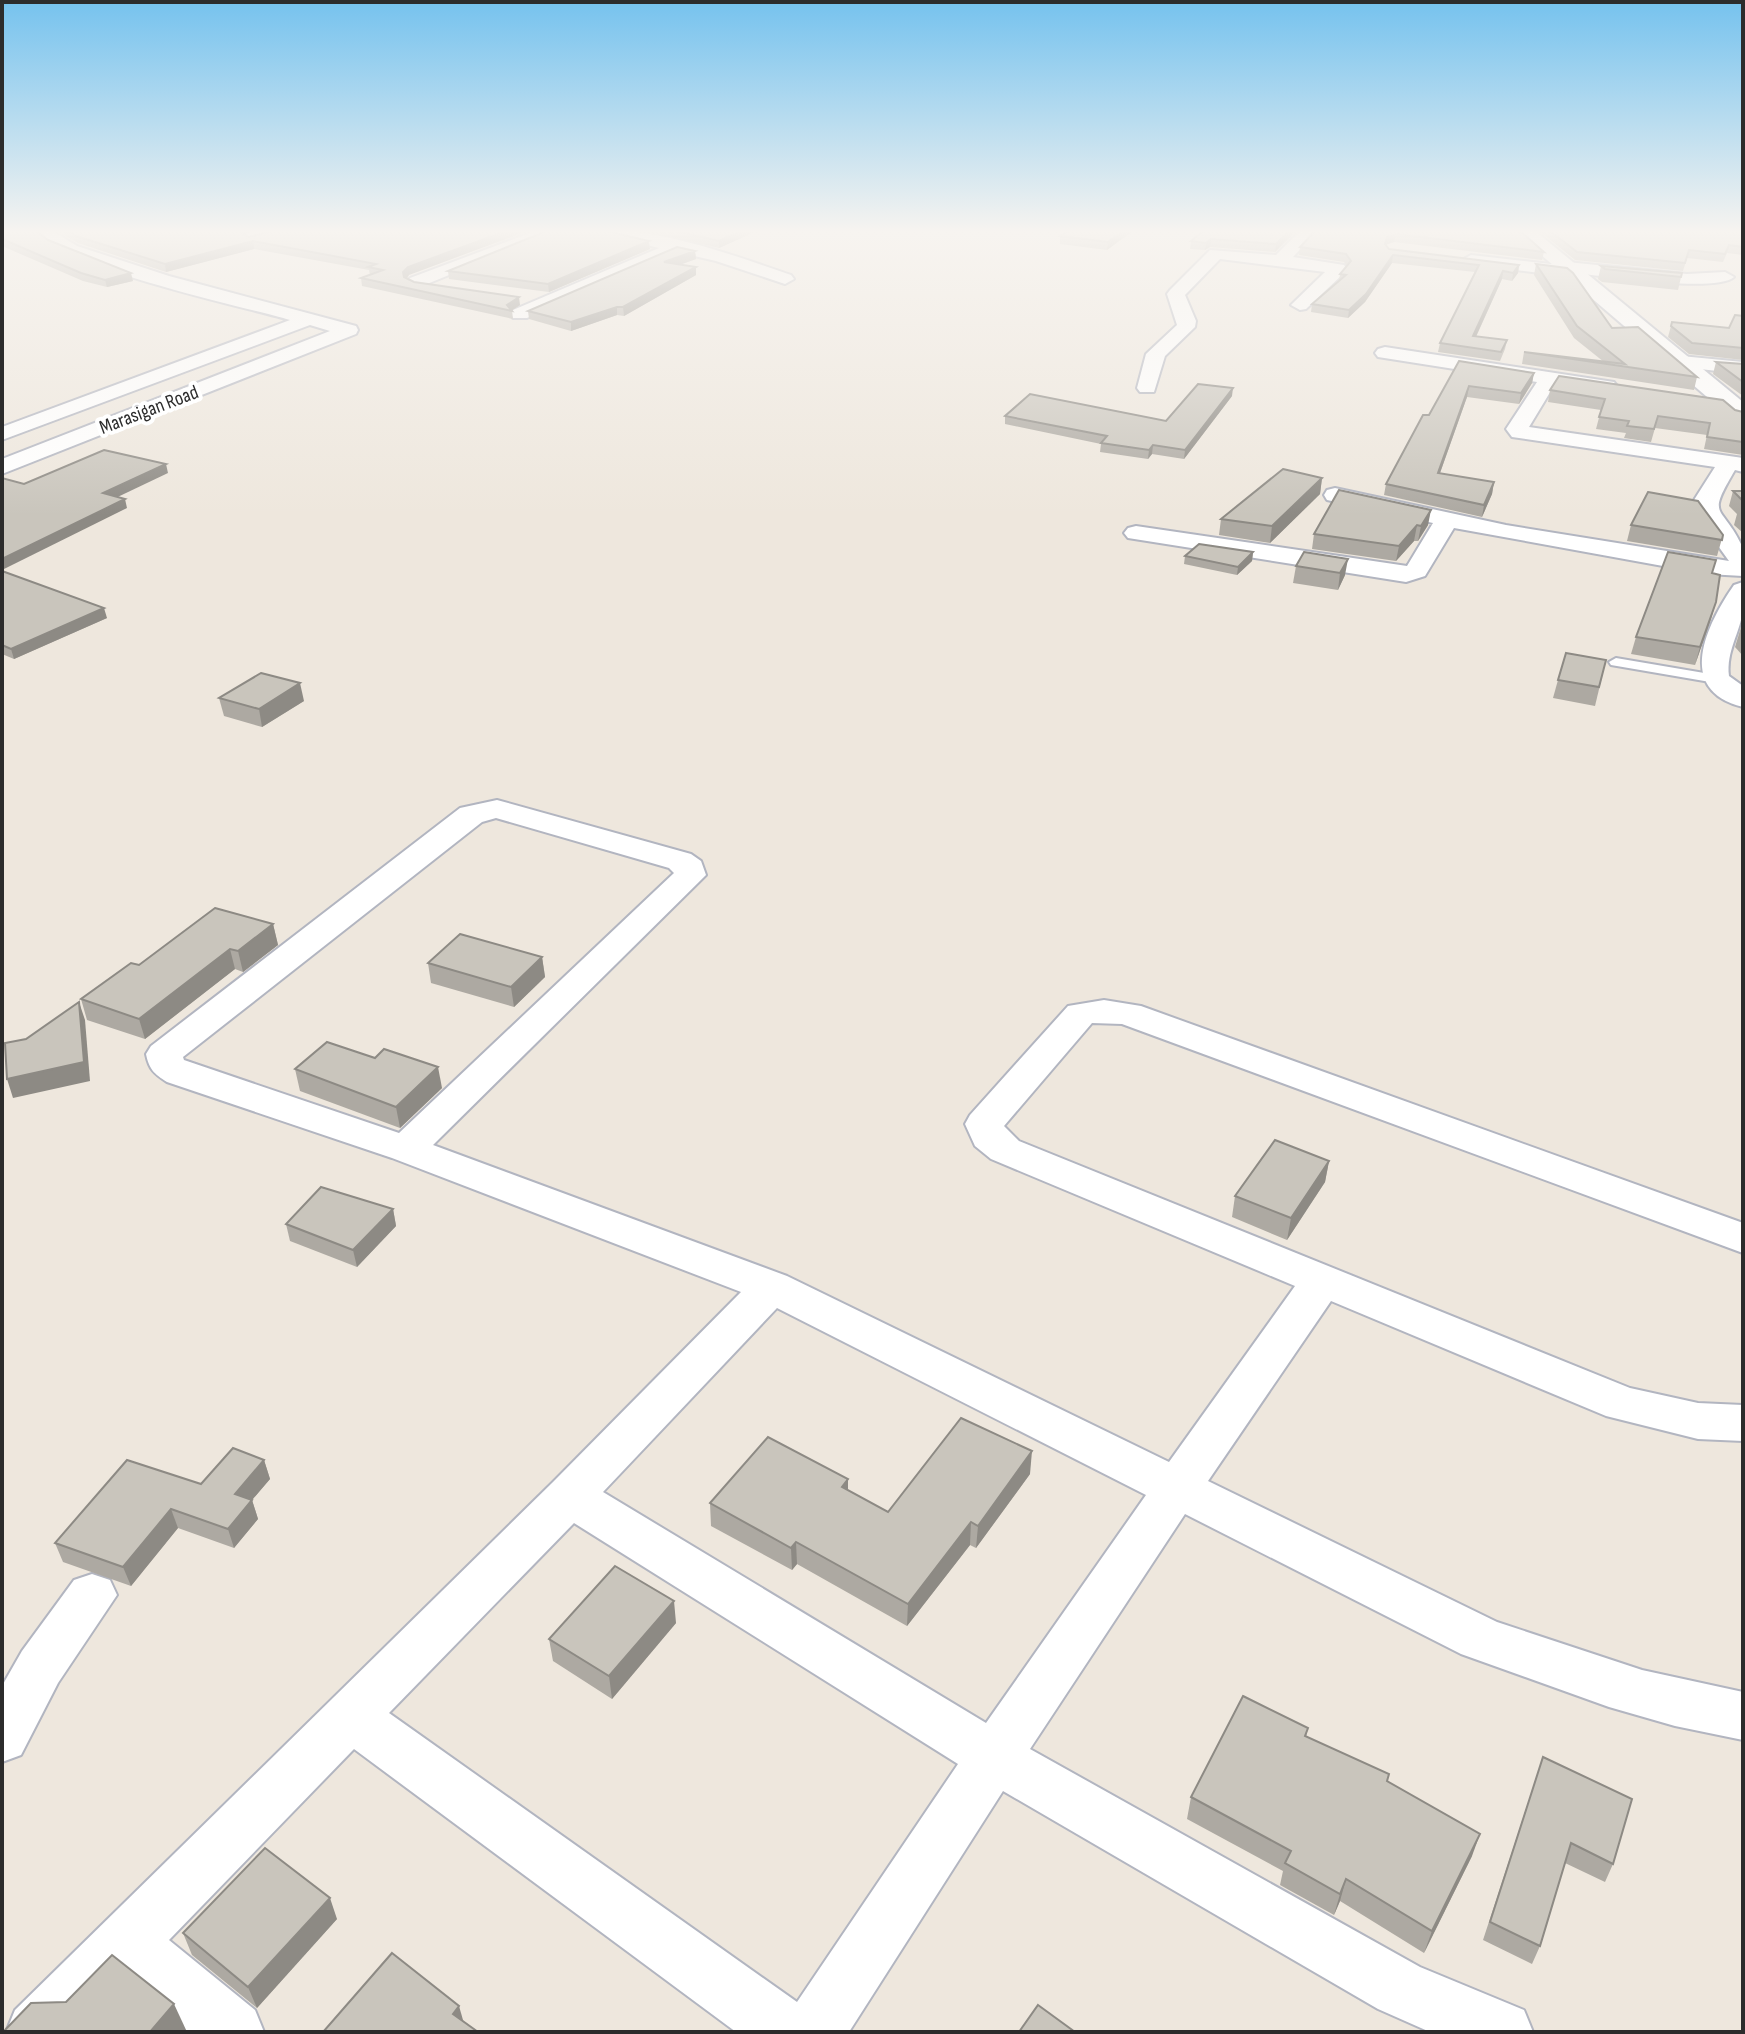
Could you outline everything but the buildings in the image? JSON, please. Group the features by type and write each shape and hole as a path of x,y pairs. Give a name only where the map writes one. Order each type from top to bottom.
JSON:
{"street":[{"path":"2,434 293,325"},
{"name":"Marasigan Road","path":"2,467 349,330 331,325"},
{"path":"1147,388 1156,354 1186,325"},
{"path":"1637,325 1739,408"},
{"path":"1385,353 1625,389"},
{"path":"1681,362 1743,368"},
{"path":"1550,377 1517,429 1525,435 1736,464"},
{"path":"1685,397 1739,408"},
{"path":"1736,464 1706,500 1707,514 1743,566"},
{"path":"1335,495 1447,520 1707,567 1743,566"},
{"path":"1136,533 1406,575 1416,571 1447,520"},
{"path":"1743,590 1713,664 1716,679 1743,699"},
{"path":"406,1149 690,875 690,868 680,861 497,809 471,815 164,1054 167,1066 180,1074 406,1149 772,1287 1479,1638 1583,1678 1698,1708 1743,1716"},
{"path":"1743,1239 1128,1014 1104,1011 1081,1014 984,1124 989,1137 1005,1150 1622,1404 1698,1421 1743,1423"},
{"path":"813,2032 992,1756 1175,1488 1323,1280"},
{"path":"37,2032 352,1717 772,1287"},
{"path":"570,1496 992,1756 1399,1988 1502,2032"},
{"path":"2,1738 40,1667 92,1595"},
{"path":"352,1717 787,2032"},
{"path":"128,1944 233,2032"}],"lane":[{"path":"1616,662 1716,679"}]}
